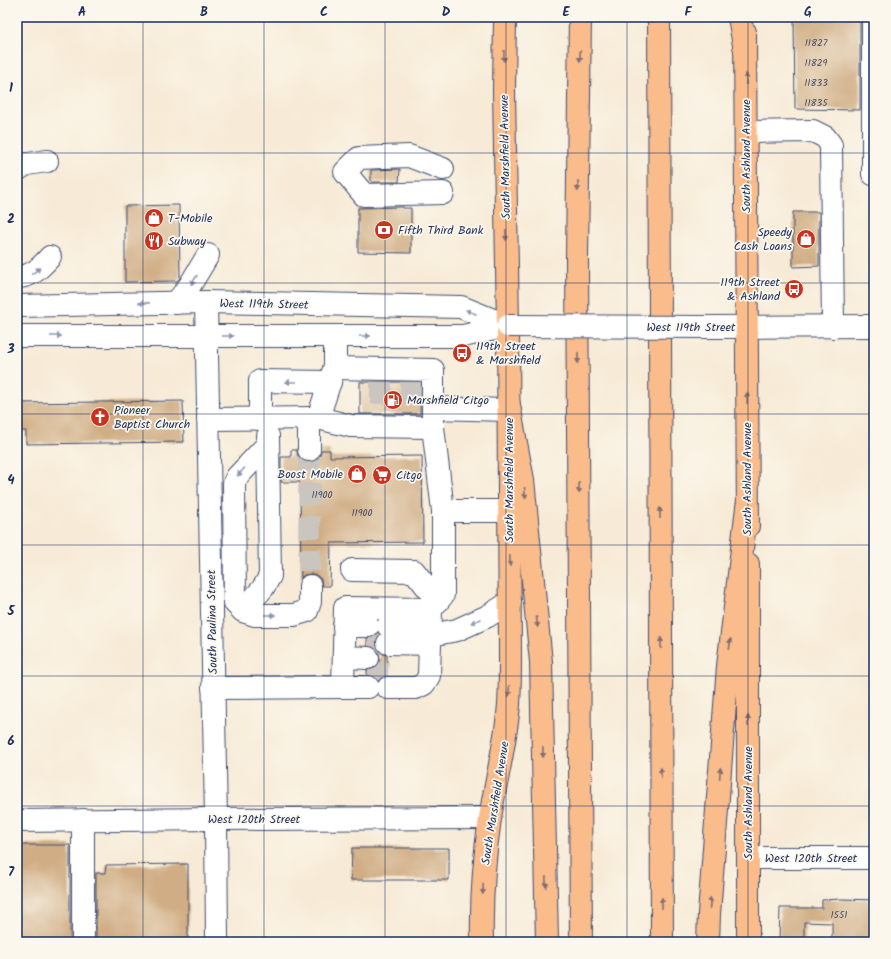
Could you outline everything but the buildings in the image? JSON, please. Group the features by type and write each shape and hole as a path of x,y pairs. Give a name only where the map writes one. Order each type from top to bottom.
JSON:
{"main road":[{"name":"South Marshfield Avenue","path":"482,942 485,866 490,818 503,750 509,704 510,602 508,326 504,90 505,17"},
{"path":"580,17 577,266 582,942"},
{"path":"660,17 662,942"},
{"path":"739,17 745,51"},
{"name":"South Ashland Avenue","path":"745,17 748,508 748,942"},
{"path":"508,405 523,480 541,662 547,942"},
{"path":"708,942 728,666 748,508"}],"street":[{"path":"873,17 874,174"},
{"path":"746,132 813,131 825,137 831,145 833,326"},
{"path":"409,156 443,181 364,195 342,175 360,158 409,156"},
{"path":"17,170 27,164 47,160"},
{"path":"176,303 190,285 208,255"},
{"path":"17,277 31,274 38,270 50,257"},
{"name":"West 119th Street","path":"17,306 206,302 461,308 508,326"},
{"name":"South Paulina Street","path":"206,302 217,942"},
{"name":"West 119th Street","path":"17,336 463,336 508,326 874,326"},
{"path":"310,450 313,418 332,375 335,336"},
{"path":"243,611 263,588 270,576 268,444 260,381 332,375 411,376 433,370 433,418 443,511 443,595 432,635 429,676 424,684 416,688 378,657 344,657"},
{"path":"208,419 313,418 351,426 381,423 411,423 508,405"},
{"path":"268,444 237,477 234,483 235,603 243,611 255,615 294,615 307,611 310,602 310,586"},
{"path":"443,511 509,511"},
{"path":"352,570 414,571 432,635"},
{"path":"213,688 344,657 378,657 432,635 457,630 488,616 510,602"},
{"path":"344,657 345,608 432,635"},
{"path":"344,657 378,657 432,635"},
{"name":"West 120th Street","path":"17,821 490,818"},
{"path":"83,820 83,942"},
{"name":"West 120th Street","path":"748,858 874,858"}],"tunnel":[{"path":"381,382 381,419"},
{"path":"411,382 411,418"},
{"path":"309,450 310,586"},
{"path":"368,643 388,643"},
{"path":"368,672 388,673"}],"place":[{"name":"T-Mobile","path":"154,218"},
{"name":"Fifth Third Bank","path":"384,230"},
{"name":"Speedy Cash Loans","path":"806,239"},
{"name":"Subway","path":"154,241"},
{"name":"119th Street & Ashland","path":"794,289"},
{"name":"119th Street & Marshfield","path":"462,353"},
{"name":"Marshfield Citgo","path":"393,400"},
{"name":"Pioneer Baptist Church","path":"100,417"},
{"name":"Boost Mobile","path":"357,474"},
{"name":"Citgo","path":"382,475"}]}
